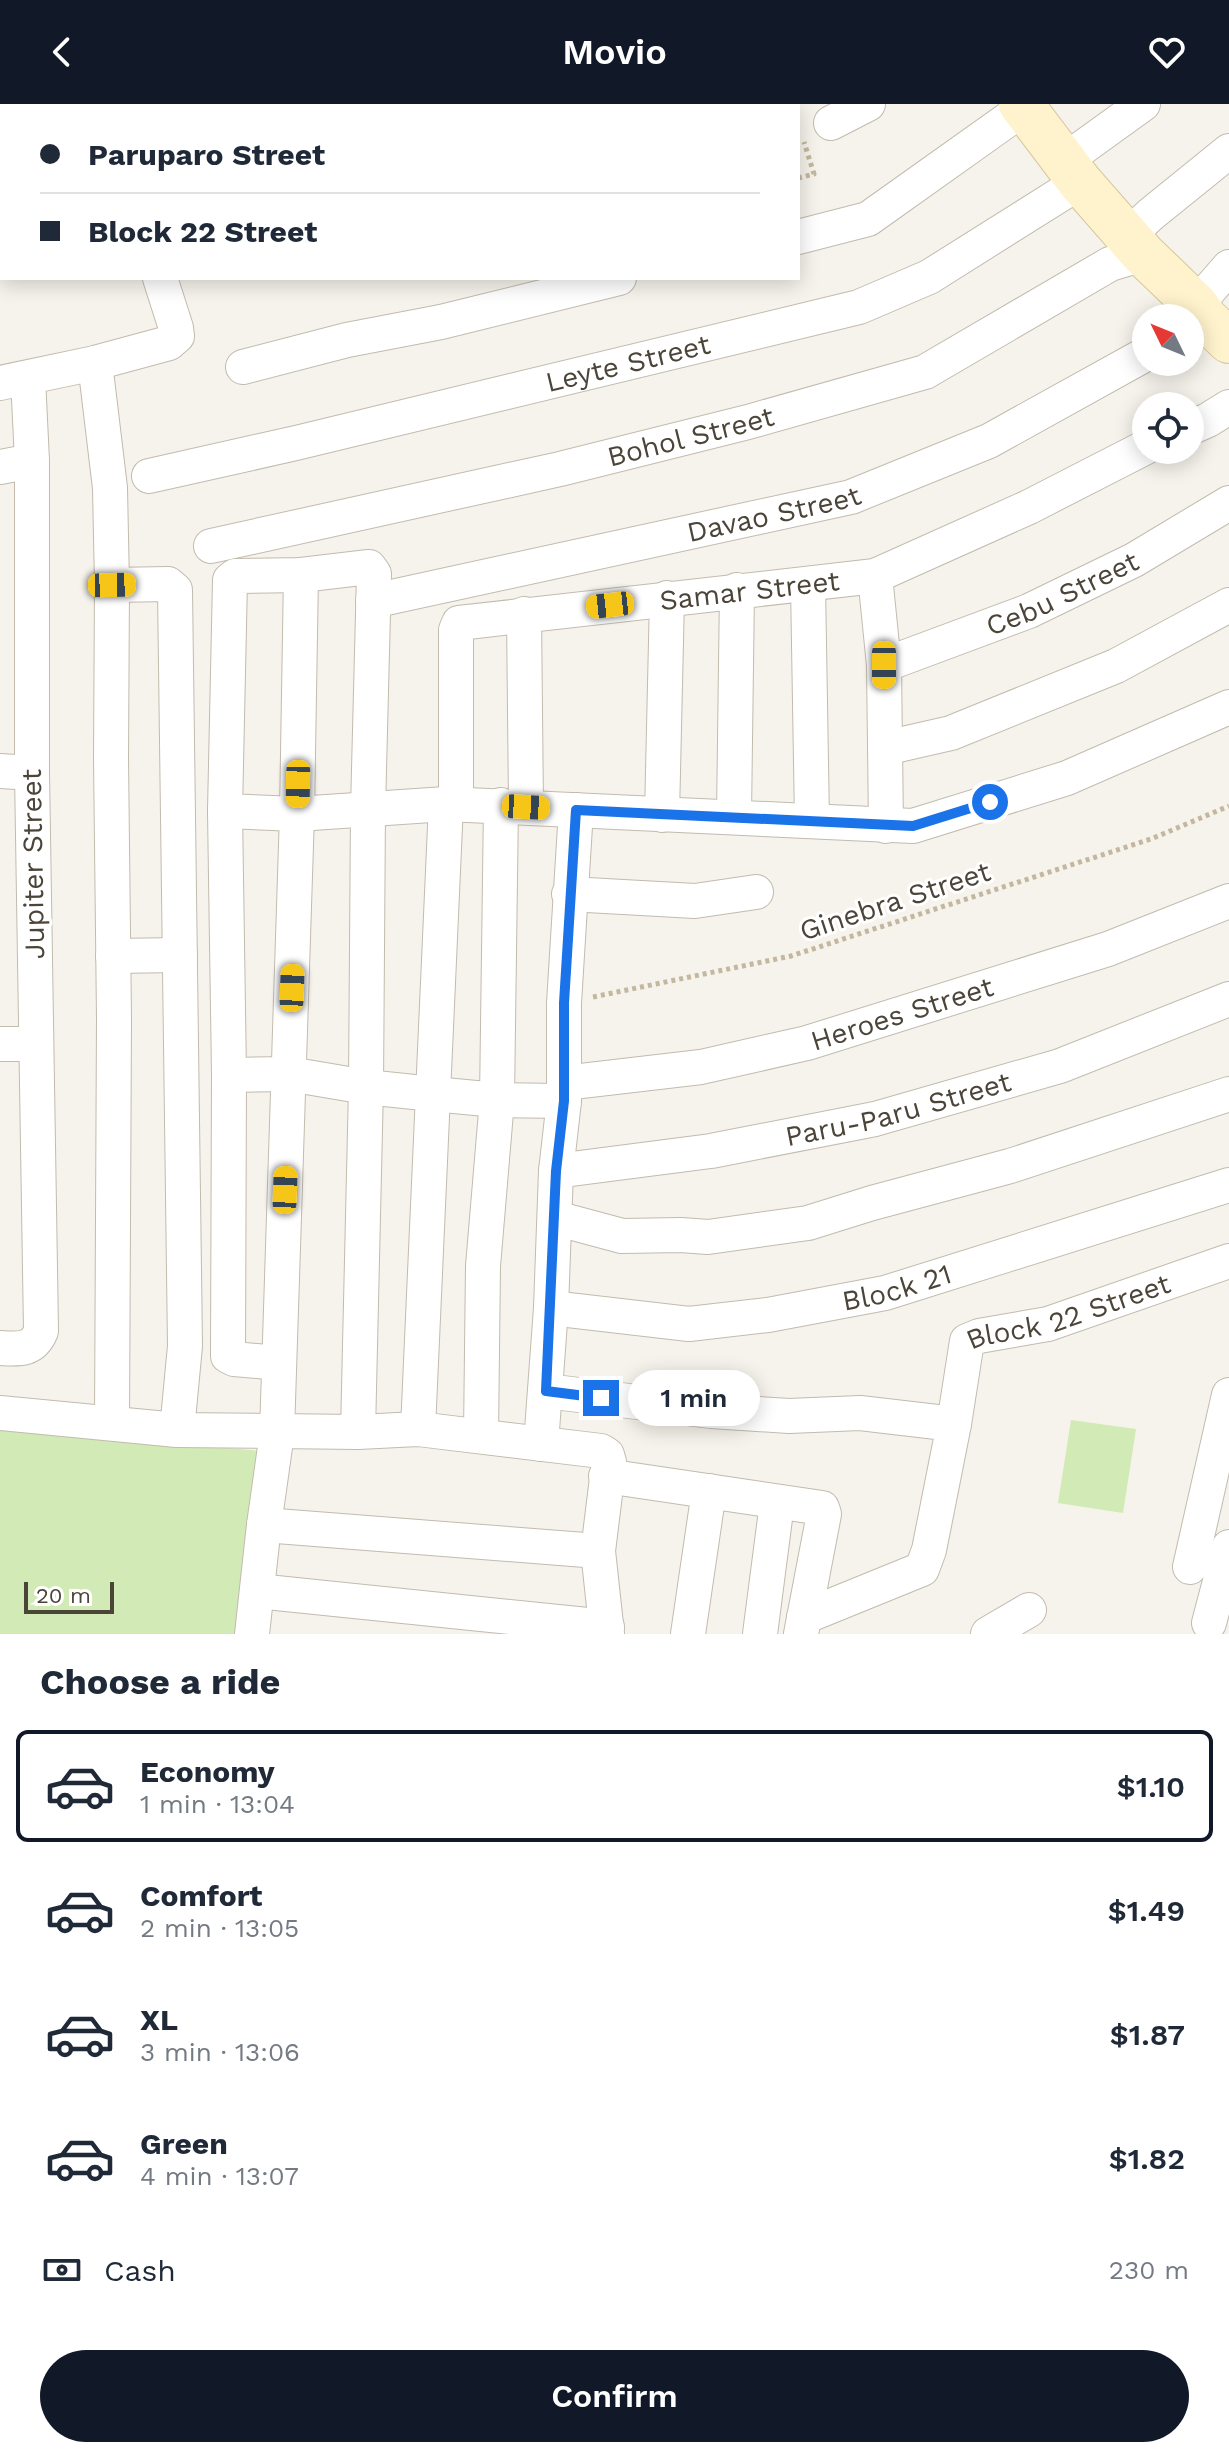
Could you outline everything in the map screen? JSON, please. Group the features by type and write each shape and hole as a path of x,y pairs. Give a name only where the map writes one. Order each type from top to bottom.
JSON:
{"street":[{"path":"816,126 868,104"},
{"name":"Leyte Street","path":"149,476 311,440 859,307 929,277 1072,172 1143,104"},
{"path":"800,236 868,219 1022,106 1072,172 1205,323 1229,267"},
{"name":"Bohol Street","path":"211,546 560,469 748,422 925,372 1110,264 1136,245 1150,215 1229,151"},
{"path":"14,380 169,343 177,336 161,280"},
{"path":"243,367 611,280"},
{"name":"Davao Street","path":"373,601 851,497 989,441 1132,362"},
{"path":"95,363 110,488 112,585 112,1423"},
{"name":"Jupiter Street","path":"14,380 16,772 35,1044 41,1331 37,1340 15,1348"},
{"path":"1204,422 1229,407"},
{"name":"Samar Street","path":"451,804 456,626 459,623 875,576 1029,507 1132,454"},
{"name":"Cebu Street","path":"884,665 1029,611 1134,560 1229,503"},
{"path":"279,1363 228,1356 229,1075 225,811 230,580 235,576 301,575 369,567 374,574 358,1432"},
{"path":"252,1634 277,1433 297,814 301,575"},
{"path":"875,576 884,665 886,826"},
{"path":"112,585 168,584 175,590 185,1346 177,1430"},
{"path":"808,585 812,821"},
{"path":"734,816 737,590"},
{"path":"662,815 667,598"},
{"path":"885,748 951,733 1116,666 1229,605"},
{"path":"481,1435 483,1266 497,1100 524,614"},
{"path":"225,811 297,814 451,804 913,826 1067,778 1229,707"},
{"path":"418,1429 433,1094 451,804"},
{"path":"541,1444 551,1308 556,1171 564,1092 564,1003 576,810"},
{"path":"569,894 695,901 756,892"},
{"name":"Heroes Street","path":"229,1075 289,1074 366,1087 497,1100 564,1092 701,1067 807,1043 1108,949 1229,901"},
{"path":"113,956 180,955"},
{"name":"Paru-Paru Street","path":"556,1171 711,1151 875,1119 1060,1066 1229,999"},
{"path":"0,1044 35,1044"},
{"path":"555,1218 622,1236 708,1237 808,1223 1010,1166 1229,1094"},
{"name":"Block 21","path":"551,1308 689,1324 768,1315 885,1293 1229,1185"},
{"name":"Block 22 Street","path":"954,1424 967,1341 979,1336 1048,1324 1229,1261"},
{"path":"546,1391 711,1411 789,1416 860,1413 954,1424 929,1550 922,1569 802,1626"},
{"path":"1190,1567 1229,1395"},
{"path":"0,1413 177,1430 277,1433 418,1429 601,1451 607,1455 609,1462 598,1551 607,1630 257,1591"},
{"path":"606,1476 822,1508 824,1514 802,1626"},
{"path":"688,1634 709,1491"},
{"path":"760,1634 777,1503"},
{"path":"264,1525 598,1551"},
{"path":"1208,1630 1229,1547"},
{"path":"988,1634 1029,1610"}],"path":[{"path":"800,178 814,174 816,126"},
{"name":"Ginebra Street","path":"564,1003 791,956 1151,839 1229,806"}],"green space":[{"path":"1071,1420 1136,1429 1123,1513 1058,1503"},
{"path":"0,1427 261,1451 240,1634 0,1634"}],"route":[{"path":"601,1398 546,1391 556,1171 564,1101 564,1003 576,810 913,826 990,802"}]}
